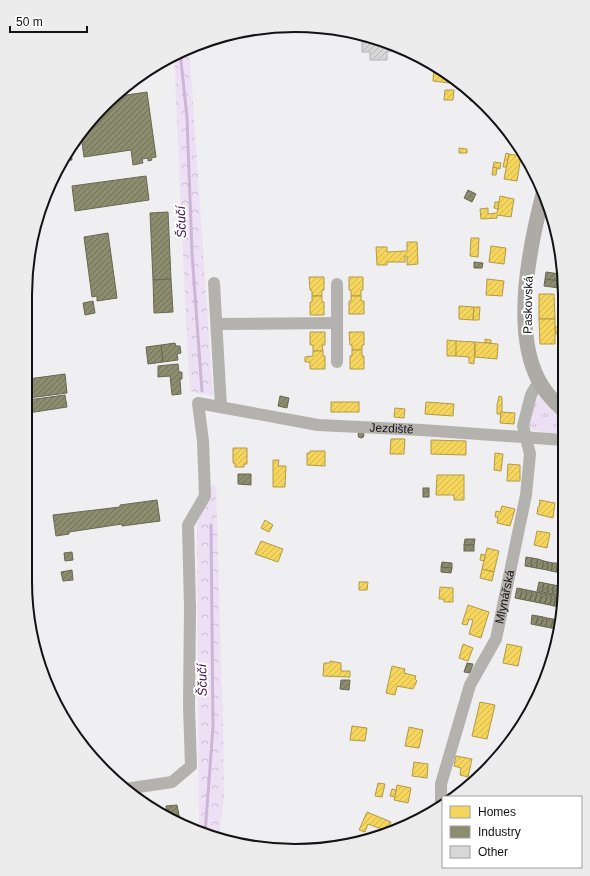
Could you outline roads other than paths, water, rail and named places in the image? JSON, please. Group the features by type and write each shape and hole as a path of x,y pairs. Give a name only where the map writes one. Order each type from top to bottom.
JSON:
{"main road":[{"name":"Paskovská","path":"541,202 531,242 527,278 526,321 528,348 540,383 558,405"}],"street":[{"path":"214,283 221,407"},
{"path":"337,284 337,362"},
{"path":"217,324 337,323"},
{"name":"Mlynářská","path":"441,800 442,784 470,685 496,639 526,495 530,454 523,426 529,401 535,388 540,383"},
{"name":"Jezdiště","path":"132,788 172,782 191,766 189,706 190,607 188,525 205,496 203,441 198,403 318,425 422,430 558,440"}],"waterway":[{"name":"Ščučí","path":"181,58 187,117 192,253 202,391"},
{"name":"Ščučí","path":"205,828 213,727 211,525"}]}
